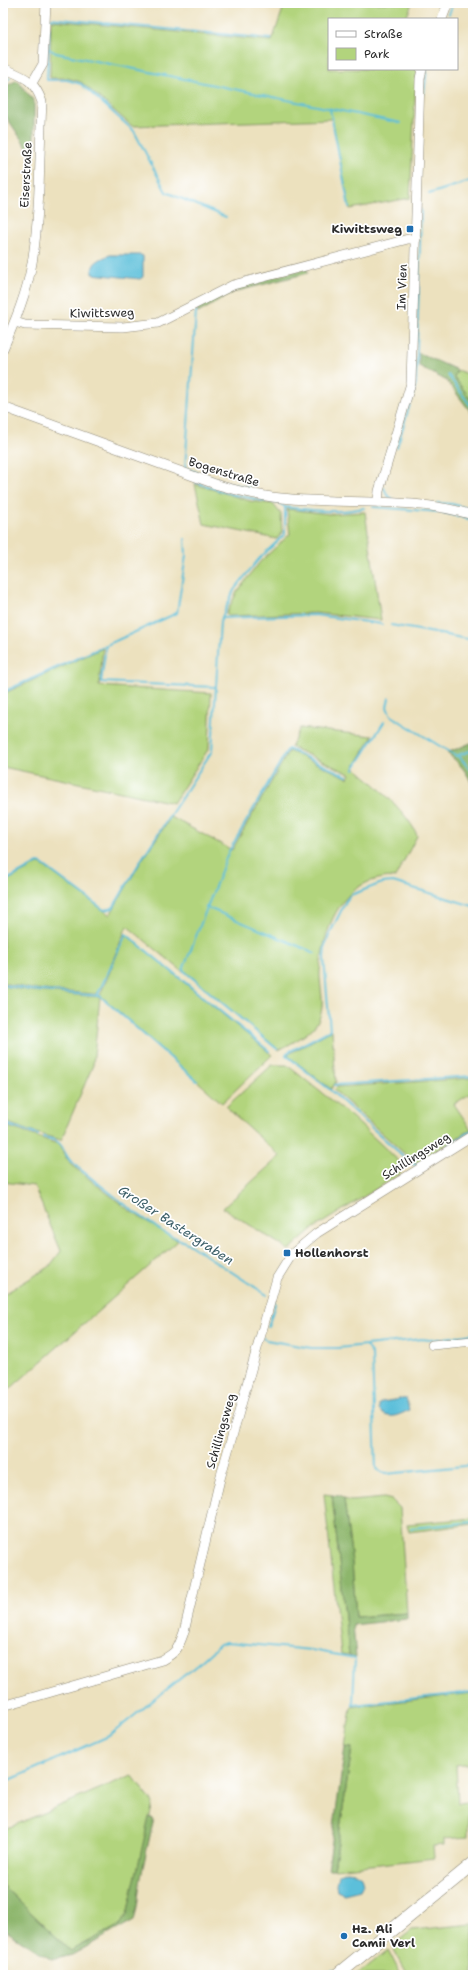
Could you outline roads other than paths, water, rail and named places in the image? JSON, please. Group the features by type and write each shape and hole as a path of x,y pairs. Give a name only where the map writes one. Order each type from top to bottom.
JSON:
{"street":[{"path":"3,68 32,83 43,64 46,3"},
{"path":"442,18 448,3"},
{"name":"Im Vien","path":"378,502 379,491 411,384 419,86 422,70"},
{"name":"Eiserstraße","path":"3,349 15,322 26,289 32,264 36,231 42,102 37,89 32,83"},
{"name":"Kiwittsweg","path":"15,322 24,325 124,327 158,323 233,285 408,239 416,239"},
{"name":"Bogenstraße","path":"3,407 218,485 252,494 283,498 378,502 442,508 473,515"},
{"name":"Schillingsweg","path":"3,1706 162,1660 174,1654 179,1648 220,1479 267,1310 284,1264 300,1246 317,1233 473,1135"},
{"path":"432,1345 473,1341"},
{"path":"337,1975 473,1864"}],"water":[{"path":"110,255 143,256 143,277 140,279 92,274 95,264"},
{"path":"406,1398 409,1410 401,1414 390,1416 379,1410 379,1404 382,1402"},
{"path":"347,1871 355,1872 361,1876 363,1884 360,1890 344,1894 337,1891 336,1885 338,1875"}],"waterway":[{"path":"449,14 453,3"},
{"path":"50,18 271,39"},
{"path":"49,28 47,80 67,80 81,84 134,131 166,192 226,217"},
{"path":"49,49 56,53 401,123"},
{"path":"424,94 427,70"},
{"path":"3,82 10,78"},
{"path":"330,109 349,207"},
{"path":"429,194 473,180"},
{"path":"397,447 416,384 421,210"},
{"path":"196,311 185,468 220,481 250,488"},
{"path":"448,375 473,409"},
{"path":"196,482 231,494 266,501"},
{"path":"384,488 387,495 393,499"},
{"path":"270,501 279,503 285,507"},
{"path":"437,503 452,504 473,510"},
{"path":"3,882 38,863 42,864 104,910 113,908 141,860 212,751 220,622 234,590 258,560 285,534 285,507 334,511 364,508"},
{"path":"373,507 441,512 473,520"},
{"path":"3,692 177,613 186,555 185,539"},
{"path":"222,618 315,615 382,624"},
{"path":"391,625 473,640"},
{"path":"106,646 101,682 216,687"},
{"path":"389,698 387,707 391,716 456,756 473,750"},
{"path":"354,769 384,722"},
{"path":"277,1049 183,970 228,853 288,749 347,776"},
{"path":"459,756 473,773"},
{"path":"417,1165 412,1164 329,1089 286,1055 287,1053 330,1030 324,958 325,946 346,901 351,895 382,883 393,882 473,906"},
{"path":"206,907 315,953"},
{"path":"97,996 126,934 269,1051"},
{"path":"3,985 31,990 100,996 197,1081"},
{"path":"335,1085 473,1076"},
{"name":"Großer Bastergraben","path":"8,1125 38,1135"},
{"path":"448,1146 472,1130"},
{"name":"Großer Bastergraben","path":"43,1137 59,1143 72,1163 163,1232 187,1243 267,1295"},
{"name":"Großer Bastergraben","path":"268,1327 275,1304 274,1301"},
{"name":"Großer Bastergraben","path":"263,1338 266,1340 311,1348 338,1348 422,1339 430,1340 473,1334"},
{"path":"366,1346 372,1354 376,1469 386,1474 473,1465"},
{"path":"411,1528 473,1522"},
{"path":"3,1783 109,1736 197,1665 220,1644 227,1642 311,1650 355,1658 353,1705 473,1692"},
{"path":"327,1975 333,1970"}],"place":[{"name":"Kiwittsweg","path":"410,229"},
{"name":"Hollenhorst","path":"287,1253"},
{"name":"Hz. Ali Camii Verl","path":"344,1936"}]}
